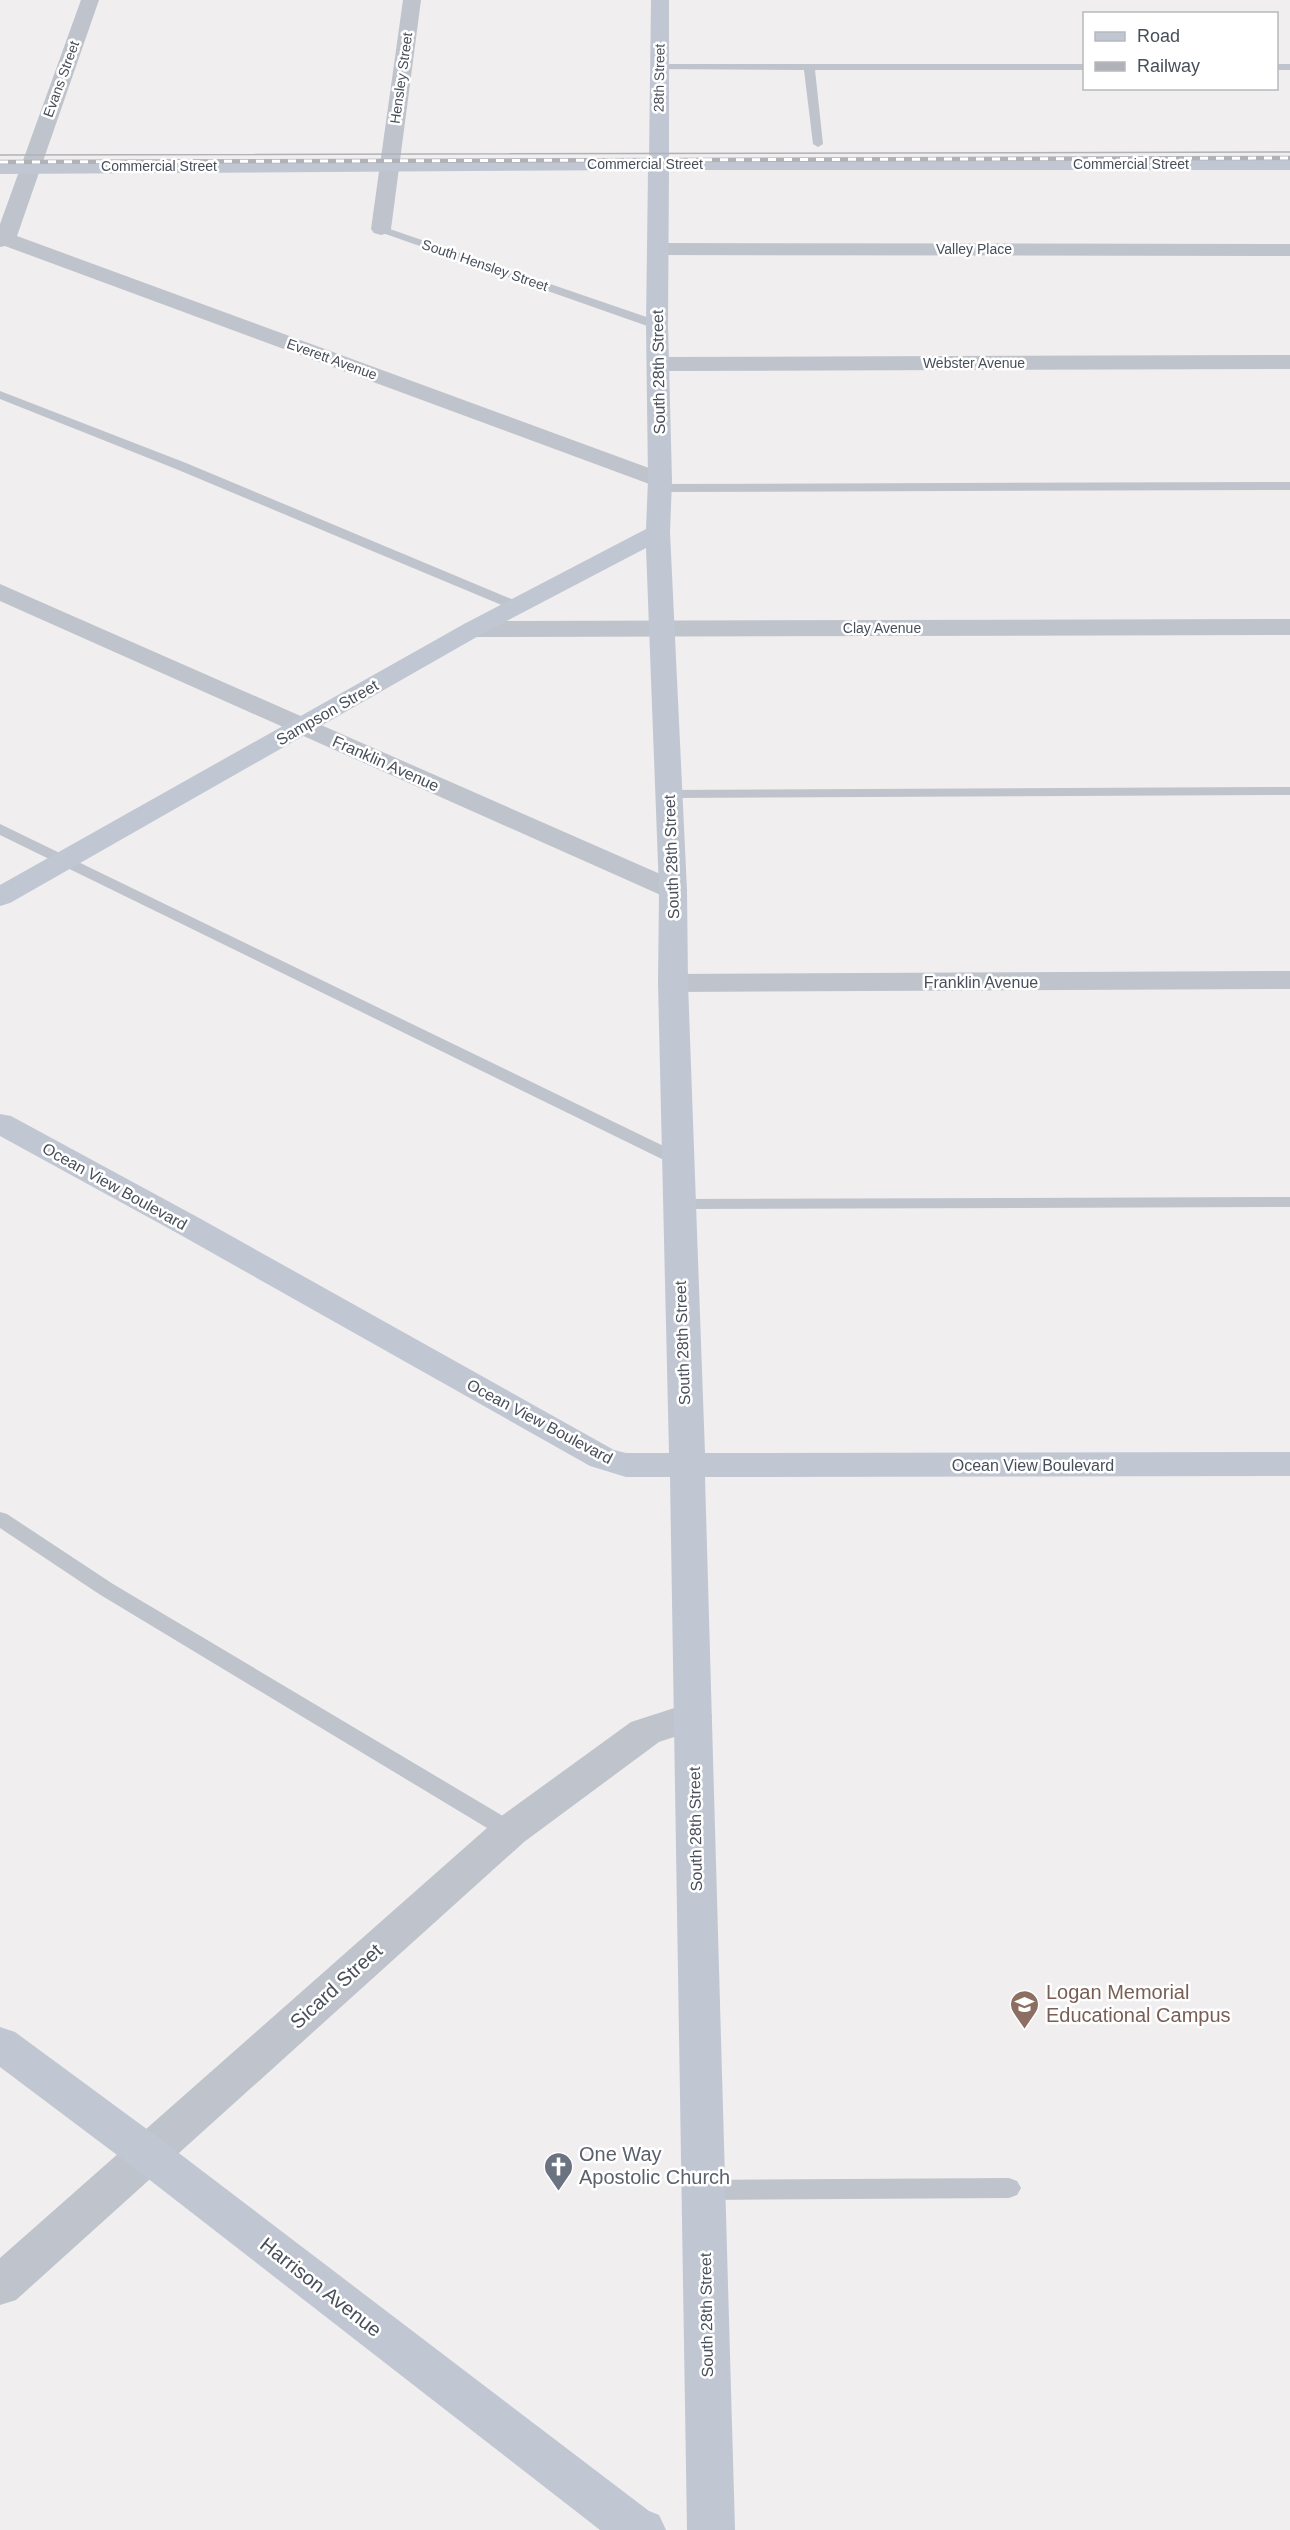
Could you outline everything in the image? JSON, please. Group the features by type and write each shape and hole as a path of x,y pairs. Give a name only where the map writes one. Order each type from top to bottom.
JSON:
{"street":[{"name":"Evans Street","path":"3,240 30,154 90,0"},
{"name":"Hensley Street","path":"390,155 412,0"},
{"name":"28th Street","path":"658,150 660,0"},
{"path":"796,144 842,144"},
{"path":"368,145 390,155 415,145"},
{"path":"30,154 61,146"},
{"name":"Commercial Street","path":"0,168 30,154 390,155 658,150 1290,164"},
{"name":"South 28th Street","path":"658,150 657,325 660,484 658,532 673,890 678,1204 687,1466 711,2530"},
{"name":"South Hensley Street","path":"381,229 390,155"},
{"name":"Everett Avenue","path":"3,240 660,484"},
{"name":"Valley Place","path":"658,249 1290,250"},
{"name":"Webster Avenue","path":"658,364 1290,362"},
{"name":"Sampson Street","path":"0,897 473,629 658,532"},
{"name":"Franklin Avenue","path":"0,592 673,890"},
{"name":"Clay Avenue","path":"473,629 1290,627"},
{"name":"Franklin Avenue","path":"673,983 1290,980"},
{"name":"Ocean View Boulevard","path":"0,1123 189,1226 602,1458 626,1465 1290,1464"},
{"name":"Sicard Street","path":"0,2286 510,1832 645,1732 693,1716"},
{"name":"Harrison Avenue","path":"0,2044 148,2154 633,2527 642,2530"}],"lane":[{"path":"659,67 1083,67"},
{"path":"809,67 818,144"},
{"name":"South Hensley Street","path":"381,229 657,325"},
{"path":"0,395 181,466 516,606"},
{"path":"660,484 1290,486"},
{"path":"669,794 1290,791"},
{"path":"0,829 678,1160"},
{"path":"678,1204 1290,1202"},
{"path":"0,1519 106,1589 510,1832"},
{"path":"703,2190 1009,2188"}],"tram line":[{"path":"0,155 1290,152"}],"railway":[{"path":"0,162 1290,158"}],"place":[{"name":"Logan Memorial Educational Campus","path":"1025,2030"},
{"name":"One Way Apostolic Church","path":"558,2192"}]}
